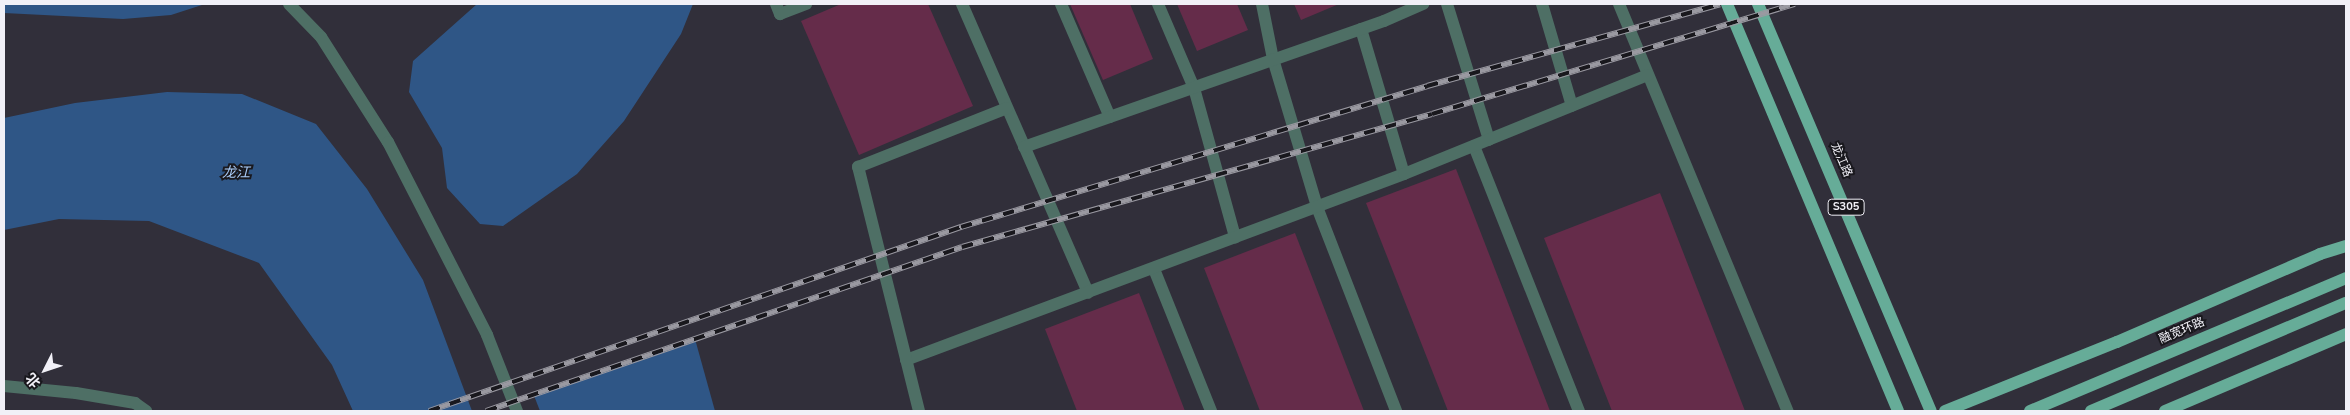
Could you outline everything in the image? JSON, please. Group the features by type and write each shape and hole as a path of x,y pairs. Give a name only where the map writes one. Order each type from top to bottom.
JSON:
{"main road":[{"name":"S305","path":"1727,4 1898,411"},
{"name":"龙江路","path":"1758,4 1931,411"},
{"path":"1946,411 2117,342 2320,254 2346,246"},
{"name":"融宽环路","path":"2030,411 2346,278"},
{"path":"2092,411 2346,303"},
{"path":"2165,411 2346,334"}],"street":[{"path":"289,4 321,37 388,142 487,335 516,411"},
{"path":"776,4 780,14 806,4"},
{"path":"962,4 1088,293"},
{"path":"1061,4 1110,117"},
{"path":"1158,4 1194,88 1235,237"},
{"path":"1262,4 1274,59 1317,207 1396,411"},
{"path":"1024,148 1361,29 1400,8 1423,4"},
{"path":"1447,4 1489,140"},
{"path":"1542,4 1572,106"},
{"path":"1619,4 1788,411"},
{"path":"1361,29 1404,174"},
{"path":"906,360 1154,269 1404,174 1648,75"},
{"path":"919,411 858,167 1007,108"},
{"path":"1474,146 1579,411"},
{"path":"1154,269 1211,411"},
{"path":"4,386 76,393 135,403 146,411"}],"water":[{"path":"4,4 205,4 171,15 123,19 4,13"},
{"path":"477,4 693,4 681,34 624,121 577,174 503,226 480,224 447,188 442,148 409,92 413,61"},
{"name":"龙江","path":"167,92 242,94 316,124 367,189 423,280 472,411 353,411 332,365 259,263 149,221 59,219 4,230 4,118 75,103"},
{"path":"695,339 715,411 540,411 533,393"}],"building":[{"path":"841,4 928,4 973,106 859,155 801,21"},
{"path":"1070,4 1130,4 1153,59 1103,80"},
{"path":"1177,4 1237,4 1248,30 1197,51"},
{"path":"1294,4 1339,4 1301,20"},
{"path":"1456,169 1550,411 1448,411 1366,203"},
{"path":"1660,193 1745,411 1612,411 1544,238"},
{"path":"1295,233 1364,411 1260,411 1204,268"},
{"path":"1139,293 1185,411 1077,411 1045,329"}],"railway":[{"path":"429,411 961,227 1427,86 1720,4"},
{"path":"486,411 962,247 1432,114 1795,4"}]}
